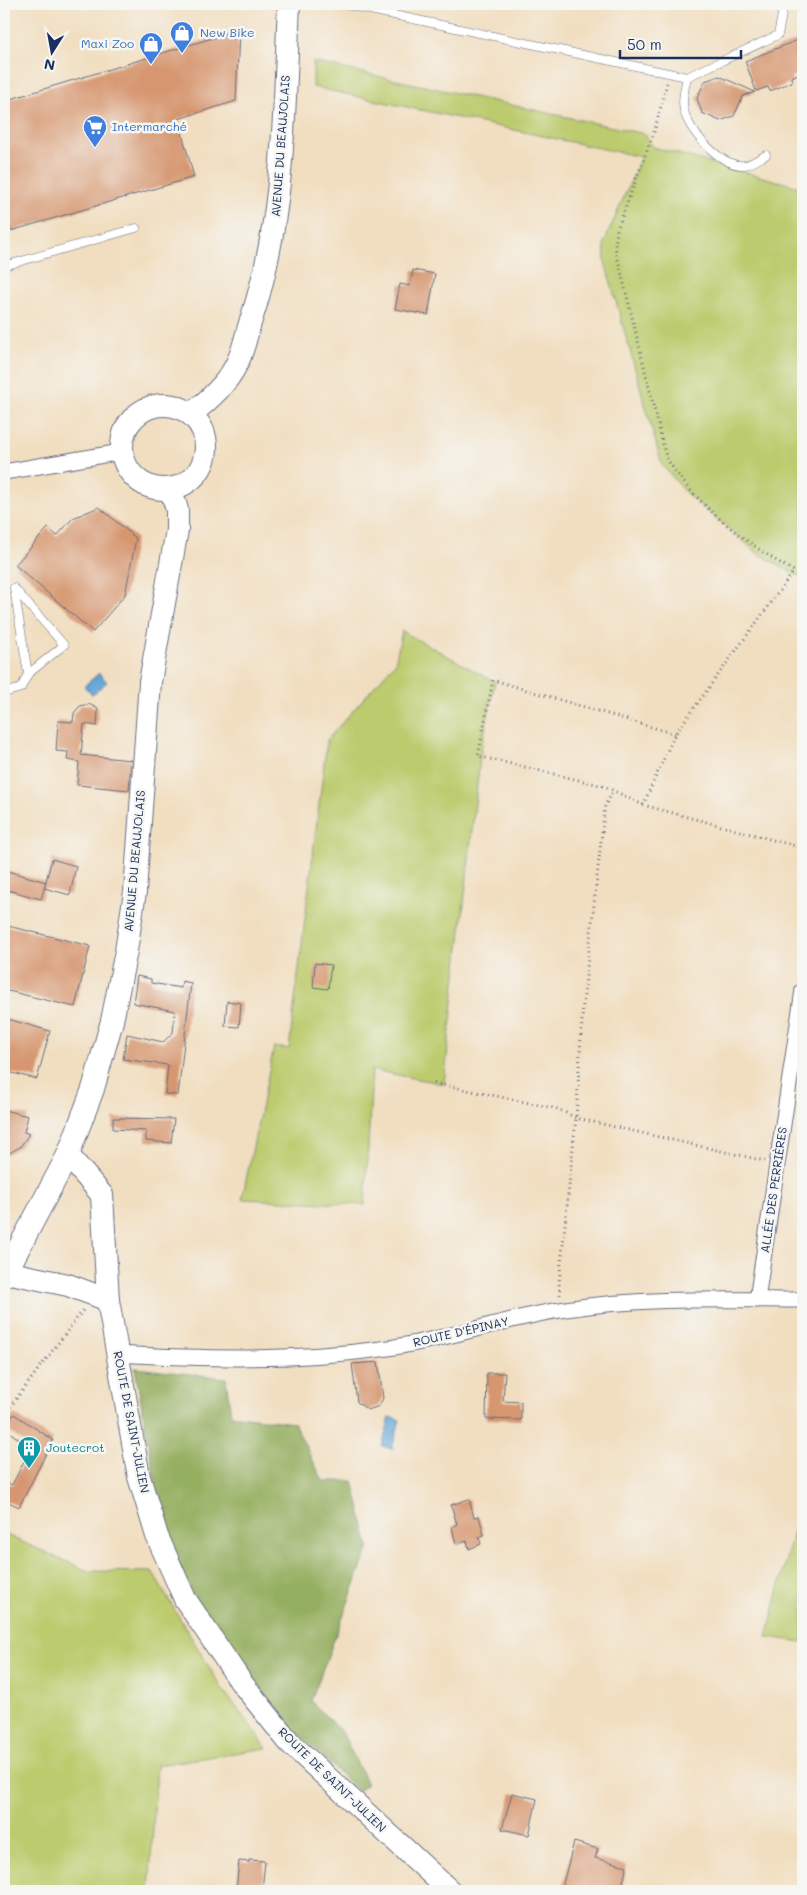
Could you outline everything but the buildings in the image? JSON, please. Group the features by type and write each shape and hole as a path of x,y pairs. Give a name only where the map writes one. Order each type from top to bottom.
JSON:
{"main road":[{"name":"AVENUE DU BEAUJOLAIS","path":"192,414 211,399 236,367 255,308 274,234 281,175 289,4"},
{"path":"157,405 176,406 192,414 202,426 207,444 206,457 199,472 187,484 171,490 148,487 129,472 121,452 125,429 138,413 157,405"},
{"name":"AVENUE DU BEAUJOLAIS","path":"5,1273 68,1155 93,1089 112,1021 135,892 150,682 177,530 177,510 171,490"},
{"name":"ROUTE DE SAINT-JULIEN","path":"68,1155 102,1195 101,1298 118,1354 139,1477 156,1536 190,1607 241,1682 290,1742 450,1891"},
{"path":"5,1273 68,1285 101,1298"}],"street":[{"path":"4,472 121,452"},
{"name":"ALLÉE DES PERRIÈRES","path":"757,1300 803,990"},
{"name":"ROUTE D'ÉPINAY","path":"118,1354 212,1359 312,1357 383,1349 563,1309 685,1299 803,1300"}],"lane":[{"path":"342,4 687,77 778,35 784,4"},
{"path":"687,77 683,99 686,119 723,161 745,165 766,155"},
{"path":"4,266 136,228"},
{"path":"4,693 21,688 28,674 64,645 14,588 28,674"}],"path":[{"path":"669,74 655,129 618,230 616,247 666,457 678,477 741,537 775,561 803,576"},
{"path":"643,805 667,747 794,571"},
{"path":"676,734 493,680 478,756 604,786 643,805 803,848"},
{"path":"563,1309 559,1283 576,1118 583,1004 605,805 614,791"},
{"path":"434,1083 558,1109 576,1118 741,1154 777,1164"},
{"path":"4,1416 101,1298"}],"green space":[{"path":"313,62 645,134 653,147 803,188 803,578 760,555 688,495 662,465 605,262 604,243 641,157 313,87"},
{"path":"402,631 495,682 481,749 444,1084 372,1070 365,1205 242,1199 274,1047 289,1049 327,740 395,663"},
{"path":"135,1368 226,1378 231,1415 294,1423 323,1481 353,1481 369,1547 311,1701 342,1732 367,1784 358,1791 296,1731 226,1647 193,1596 165,1536"},
{"path":"803,1491 803,1642 767,1637"},
{"path":"4,1534 88,1571 152,1572 221,1687 267,1748 157,1765 149,1891 4,1891"}],"water":[{"path":"99,673 107,682 92,695 84,686"},
{"path":"390,1417 400,1420 392,1449 382,1446"}],"place":[{"name":"New Bike","path":"182,54"},
{"name":"Maxi Zoo","path":"151,65"},
{"name":"Intermarché","path":"95,148"},
{"name":"Joutecrot","path":"29,1469"}]}
